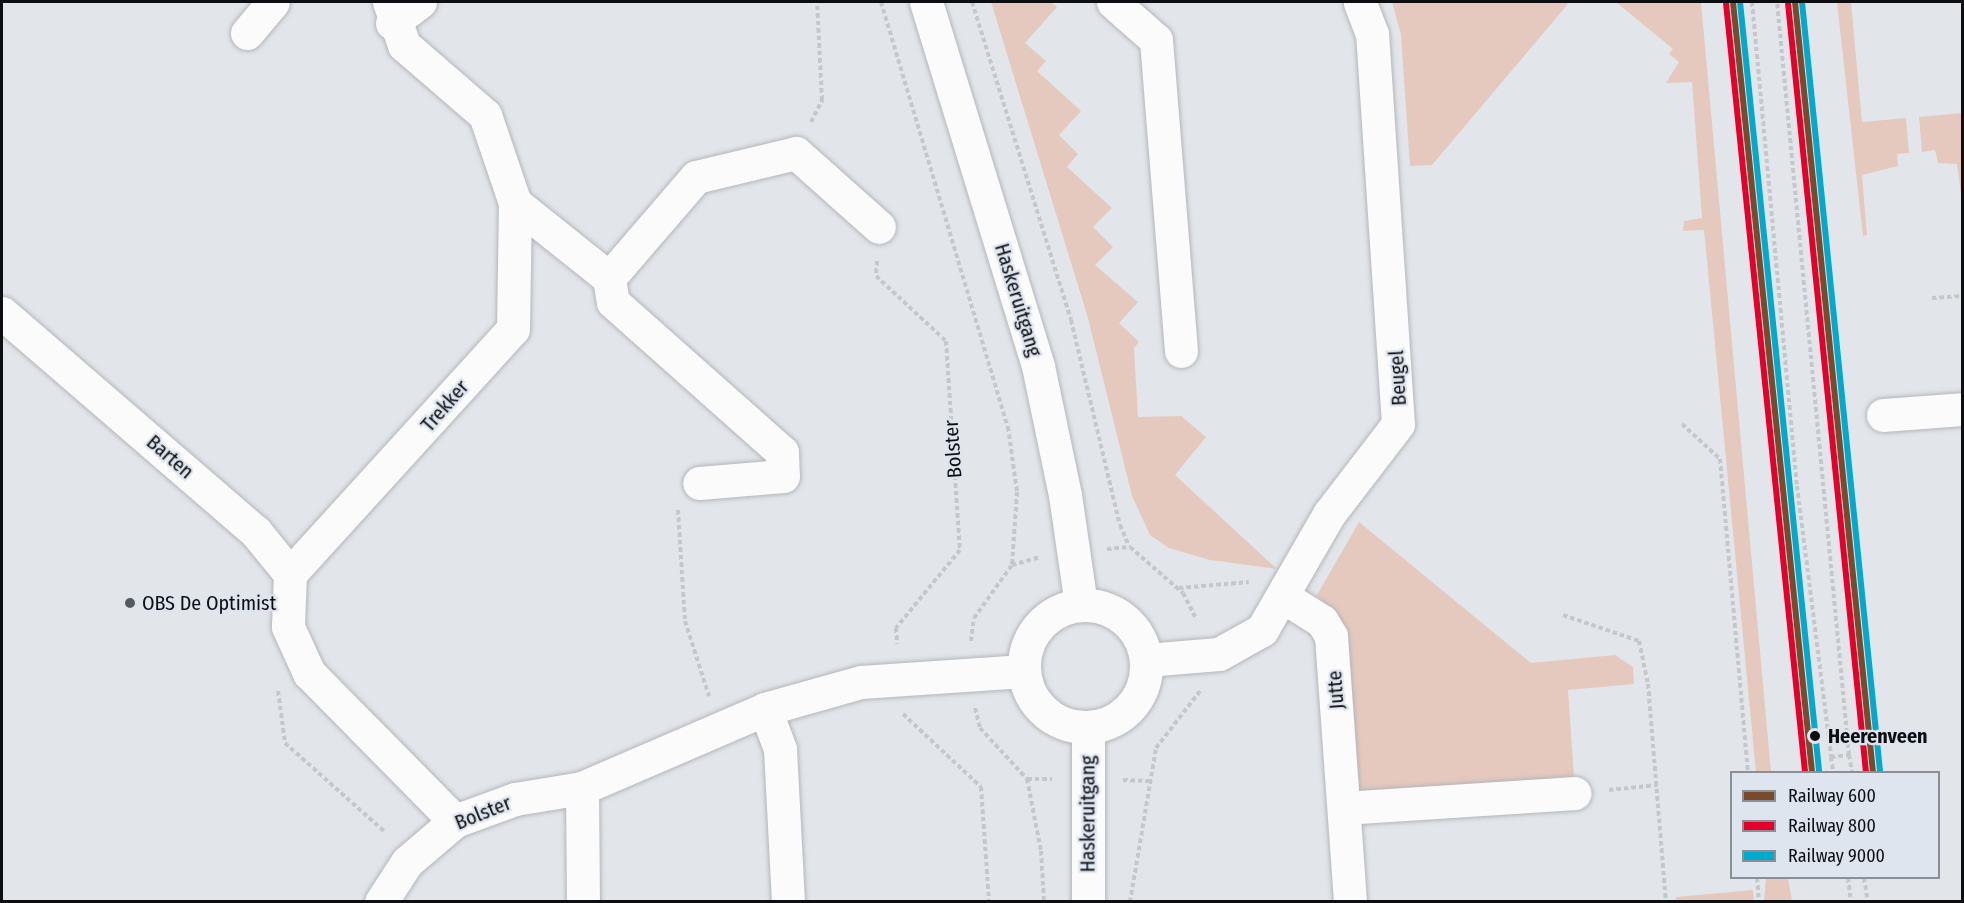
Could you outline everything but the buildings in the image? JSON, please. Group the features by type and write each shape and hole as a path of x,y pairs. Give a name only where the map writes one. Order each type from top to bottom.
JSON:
{"street":[{"path":"247,33 273,2"},
{"name":"Trekker","path":"290,574 513,329 515,203 485,115 404,45 391,12 420,2"},
{"name":"Haskeruitgang","path":"926,2 1038,366 1081,605"},
{"path":"1113,2 1156,40 1181,351"},
{"name":"Beugel","path":"1146,660 1235,649 1262,630 1271,590 1393,436 1400,418 1372,34 1360,2"},
{"path":"609,278 696,177 796,153 879,227"},
{"path":"515,203 609,278 613,302 782,452 783,476 699,483"},
{"name":"Barten","path":"2,313 255,531 290,574"},
{"path":"1883,415 1962,409"},
{"path":"290,574 288,627 309,673 455,821"},
{"name":"Jutte","path":"1271,590 1322,621 1331,636 1350,902"},
{"path":"1081,605 1104,608 1125,619 1146,660 1141,692 1128,710 1088,727 1065,724 1045,712 1030,693 1024,671 1026,650 1042,622 1081,605"},
{"name":"Bolster","path":"381,902 407,862 455,821 515,799 582,788 765,709 861,682 900,677 1024,671"},
{"path":"765,709 780,749 788,902"},
{"name":"Haskeruitgang","path":"1088,727 1088,902"},
{"path":"582,788 583,902"},
{"path":"1344,808 1575,792"}],"path":[{"path":"796,153 822,100 817,2"},
{"path":"880,2 1008,427 1017,492 1012,565 974,618 971,646"},
{"path":"972,2 1071,320 1120,525 1130,546 1178,588 1194,609 1197,629"},
{"path":"1752,2 1797,486 1833,771"},
{"path":"1777,2 1852,771"},
{"name":"Bolster","path":"879,227 876,276 946,341 960,550 896,628 903,717 981,787 989,902"},
{"path":"1932,298 1962,296"},
{"path":"1682,424 1720,459 1748,771"},
{"path":"699,483 678,510 685,621 720,728"},
{"path":"1095,551 1130,546"},
{"path":"1012,565 1047,556"},
{"path":"1178,588 1271,590"},
{"path":"1563,615 1638,641 1658,785 1666,902"},
{"path":"1130,902 1149,781 1159,741 1194,702 1201,683"},
{"path":"277,684 285,743 380,825 407,862"},
{"path":"975,700 980,728 1027,779 1041,851 1044,902"},
{"path":"1831,757 1849,755"},
{"path":"1027,779 1058,779"},
{"path":"1115,780 1149,781"},
{"path":"1575,792 1658,785"},
{"path":"1757,879 1759,902"},
{"path":"1848,879 1851,902"},
{"path":"1864,879 1868,902"}],"shaded area":[{"path":"991,2 1051,2 1057,7 1025,43 1046,61 1037,71 1081,111 1059,135 1078,154 1067,167 1112,208 1093,227 1113,247 1095,265 1138,302 1119,323 1139,342 1134,348 1138,417 1181,416 1206,437 1175,475 1277,569 1210,560 1169,548 1150,535 1132,496 1088,318"},
{"path":"1392,2 1565,2 1568,4 1432,165 1410,166 1401,35"},
{"path":"1616,2 1701,2 1771,771 1756,771 1704,230 1683,231 1684,221 1702,218 1692,82 1666,83 1679,62 1669,54 1673,49"},
{"path":"1837,2 1851,2 1862,122 1906,118 1909,153 1897,154 1898,166 1862,175 1867,235 1863,236"},
{"path":"1962,113 1962,202 1957,164 1938,163 1935,150 1922,152 1919,117"},
{"path":"1359,522 1531,663 1615,655 1633,667 1634,684 1568,690 1574,777 1358,792 1342,622 1317,595"},
{"path":"1766,879 1788,879 1792,901 1764,901"},
{"path":"1753,890 1754,901 1676,901 1676,897"}],"rail line":[{"name":"600","path":"1733,2 1812,771"},
{"name":"9000","path":"1740,2 1819,771"},
{"name":"600","path":"1795,2 1873,771"},
{"name":"9000","path":"1802,2 1880,771"},
{"name":"800","path":"1726,3 1805,771"},
{"name":"800","path":"1788,3 1866,771"}],"place":[{"name":"OBS De Optimist","path":"130,603"},
{"name":"Heerenveen","path":"1815,736"}]}
